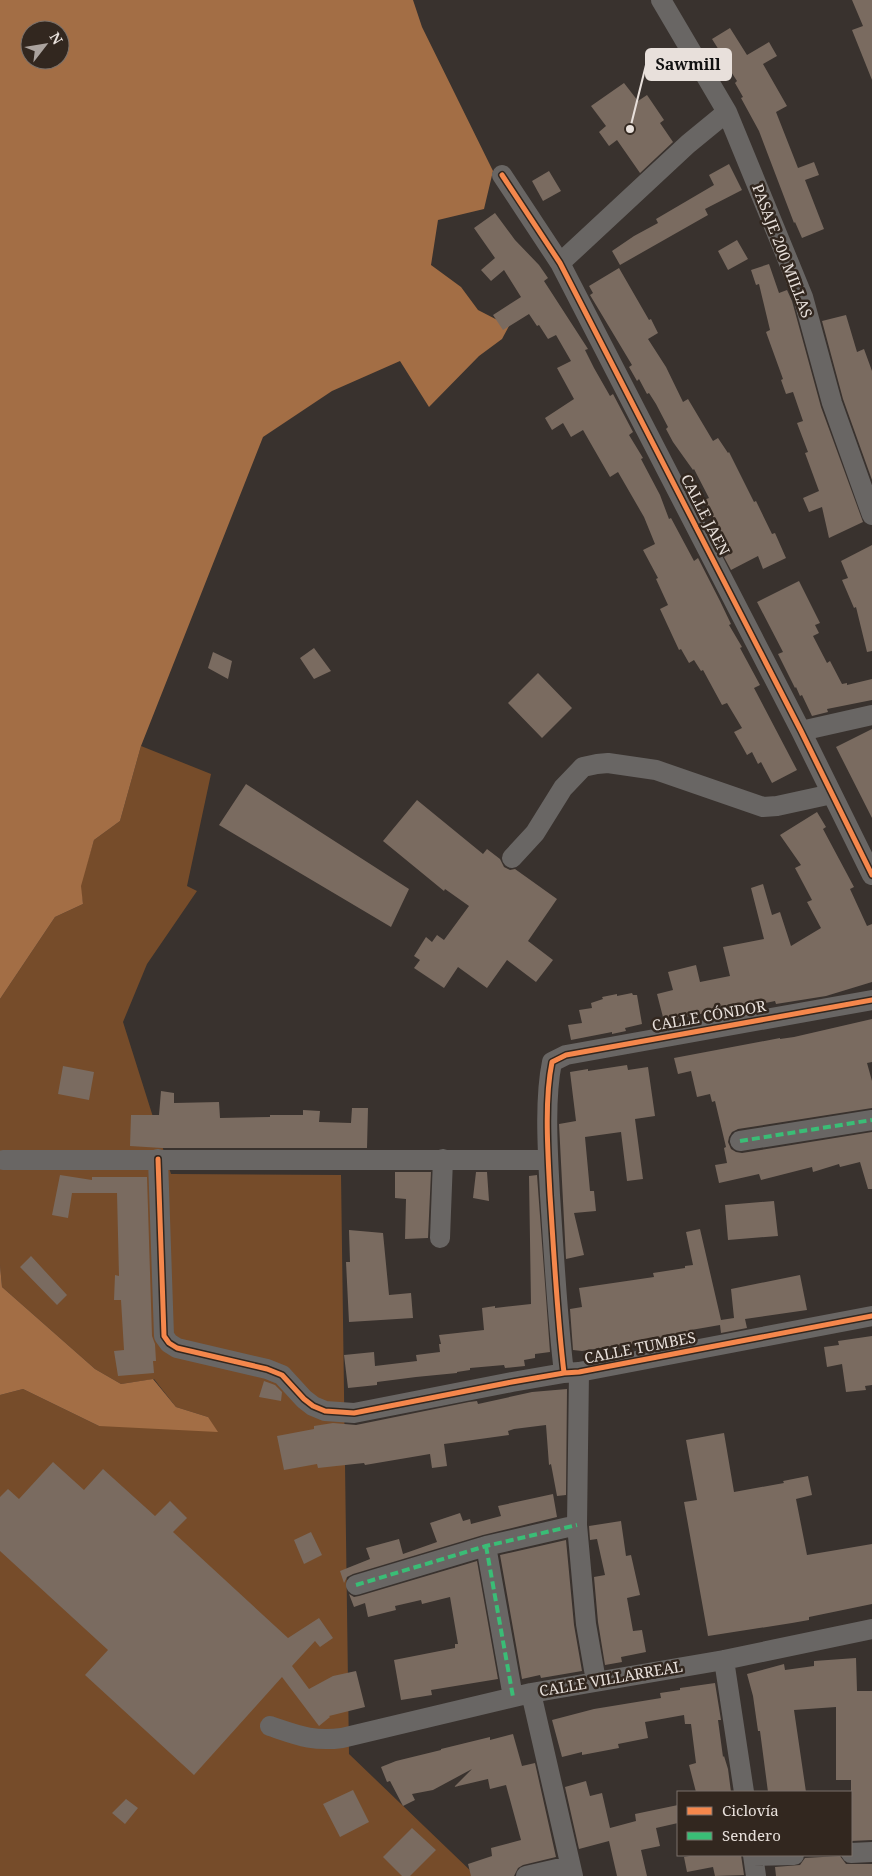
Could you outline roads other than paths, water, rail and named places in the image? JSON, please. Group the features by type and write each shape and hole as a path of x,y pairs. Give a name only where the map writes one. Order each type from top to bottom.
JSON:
{"street":[{"name":"PASAJE 200 MILLAS","path":"661,0 727,112 803,297 832,403 872,515"},
{"path":"560,263 688,144 727,112"},
{"name":"CALLE JAEN","path":"502,175 560,263 801,731 872,875"},
{"path":"801,731 872,715"},
{"path":"512,858 535,833 563,788 583,768 596,764 656,770 763,807 777,806 832,794"},
{"name":"CALLE CÓNDOR","path":"548,1160 548,1079 552,1062 566,1055 872,1000"},
{"path":"740,1141 872,1120"},
{"name":"CALLE TUMBES","path":"158,1159 164,1336 169,1343 177,1348 267,1369 282,1375 304,1399 313,1406 325,1411 354,1413 872,1316"},
{"path":"440,1238 443,1159"},
{"path":"3,1160 548,1160 557,1313 572,1373 577,1525 586,1624 596,1681"},
{"path":"356,1585 486,1546 577,1525"},
{"path":"486,1546 522,1695 572,1871 526,1876"},
{"name":"CALLE VILLARREAL","path":"270,1726 306,1739 324,1740 522,1695 724,1660 872,1629"},
{"path":"724,1660 744,1791"},
{"path":"852,1852 872,1852"},
{"path":"754,1862 788,1856"}],"place":[{"name":"Sawmill","path":"630,129"}]}
